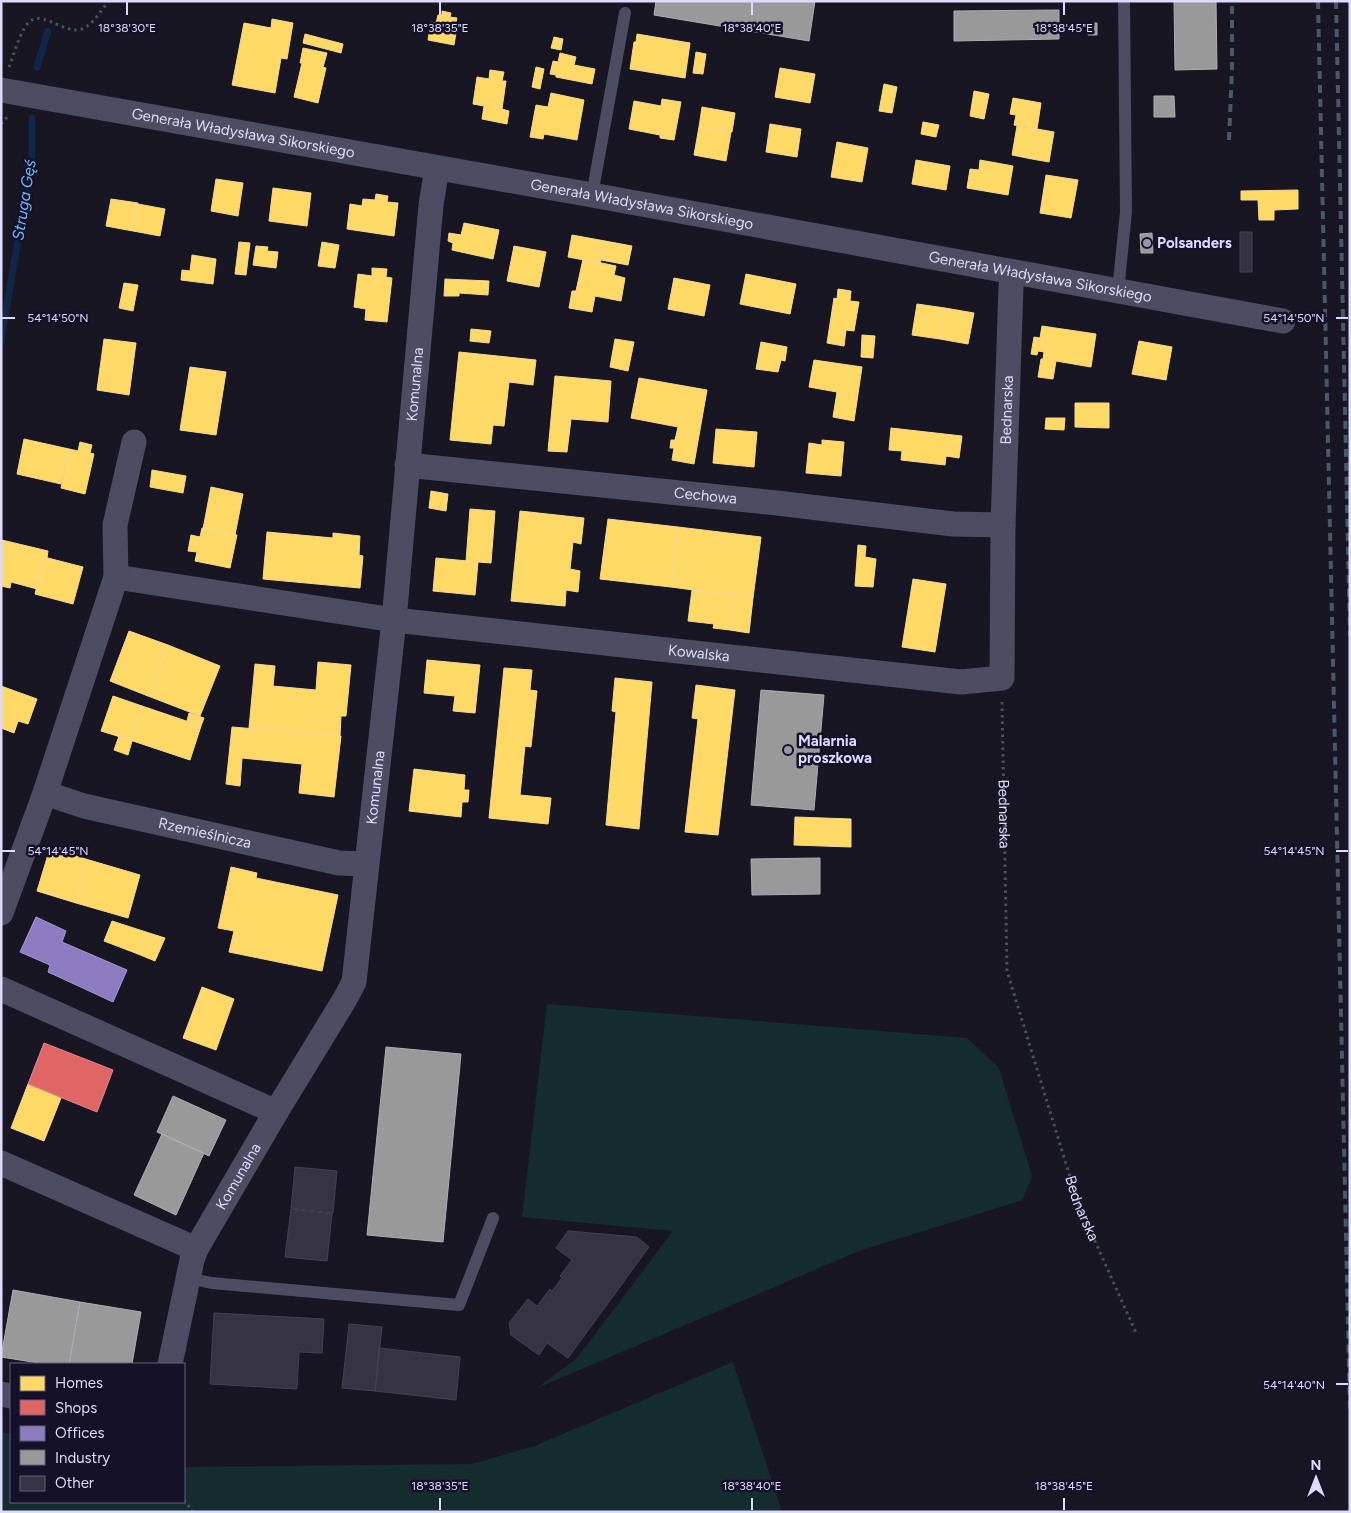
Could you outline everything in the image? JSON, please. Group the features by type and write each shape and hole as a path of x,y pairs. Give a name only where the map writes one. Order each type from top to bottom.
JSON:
{"street":[{"name":"Generała Władysława Sikorskiego","path":"5,79 437,168 1283,321"},
{"name":"Komunalna","path":"170,1363 196,1249 354,982 394,620 431,205 437,168"},
{"name":"Bednarska","path":"1002,678 1003,525 1011,286 1014,272"},
{"path":"1,913 45,793 116,577 115,525 134,442"},
{"name":"Cechowa","path":"407,465 777,503 953,524 1003,525"},
{"path":"116,577 394,620"},
{"name":"Kowalska","path":"394,620 960,682 1002,678"},
{"name":"Rzemieślnicza","path":"45,793 84,806 339,864 366,864"},
{"path":"1,989 276,1112"},
{"path":"1,1163 196,1249"}],"lane":[{"path":"1118,291 1126,212 1124,1"},
{"path":"592,195 625,13"},
{"path":"188,1278 212,1283 459,1305 493,1218"}],"path":[{"path":"5,79 25,28 33,20 46,19 66,29 82,29 91,23 109,1"},
{"name":"Bednarska","path":"1002,678 1007,971 1078,1203 1137,1335"},
{"path":"185,1501 193,1512"}],"green space":[{"path":"547,1004 967,1038 999,1068 1032,1176 1023,1200 859,1251 537,1388 577,1358 673,1231 522,1217"},
{"path":"733,1362 782,1512 1,1512 1,1432 10,1434 10,1503 185,1503 185,1467 471,1464 532,1447"}],"building: Homes":[{"path":"442,11 451,13 450,17 457,18 454,45 428,40 431,22 436,23 438,15 442,15"},
{"path":"272,19 293,23 287,59 281,58 275,93 232,85 244,23 271,28"},
{"path":"305,34 343,44 341,53 303,43"},
{"path":"637,34 690,43 685,78 630,69"},
{"path":"554,37 563,39 561,50 551,48"},
{"path":"303,48 327,53 323,67 326,68 318,103 294,97 302,63 300,63"},
{"path":"696,52 706,54 703,74 693,73"},
{"path":"560,53 576,57 574,65 595,69 592,84 556,77 556,75 550,74 553,61 558,62"},
{"path":"536,67 544,69 540,89 532,87"},
{"path":"780,68 815,74 810,103 775,97"},
{"path":"490,70 504,72 502,81 506,81 502,109 509,111 507,124 482,119 484,106 473,104 477,77 489,79"},
{"path":"884,84 897,87 892,113 879,111"},
{"path":"974,91 989,94 984,119 970,116"},
{"path":"551,93 584,100 577,140 544,134 543,139 530,137 536,105 548,107"},
{"path":"1013,98 1041,103 1037,129 1014,125 1016,115 1010,114"},
{"path":"662,99 681,102 674,140 660,138 660,135 629,129 634,101 661,106"},
{"path":"702,107 735,113 732,132 699,127"},
{"path":"923,122 939,125 936,137 921,134"},
{"path":"770,124 801,129 797,157 766,152"},
{"path":"1017,126 1037,129 1032,159 1012,155"},
{"path":"699,127 731,132 726,161 694,155"},
{"path":"1037,129 1054,132 1049,162 1032,159"},
{"path":"837,142 868,148 862,182 831,177"},
{"path":"916,160 950,166 946,190 912,184"},
{"path":"980,160 1013,166 1008,195 967,188 970,169 979,170"},
{"path":"1046,175 1078,180 1071,218 1040,213"},
{"path":"216,179 243,183 238,216 211,211"},
{"path":"273,188 311,193 307,226 269,221"},
{"path":"1298,190 1298,209 1274,210 1274,220 1259,220 1258,200 1241,200 1241,191"},
{"path":"376,194 388,196 387,202 398,203 394,236 347,229 350,204 362,206 363,199 375,200"},
{"path":"111,199 138,203 133,231 106,226"},
{"path":"138,204 165,209 160,236 133,231"},
{"path":"464,223 499,230 493,259 452,250 453,243 448,241 449,233 461,235"},
{"path":"572,235 605,241 600,263 568,257"},
{"path":"605,241 632,246 628,265 601,260"},
{"path":"239,242 250,243 248,259 237,258"},
{"path":"322,242 339,245 335,268 318,266"},
{"path":"256,246 268,247 267,251 278,252 276,268 253,265"},
{"path":"514,246 546,252 539,287 507,281"},
{"path":"192,255 216,259 213,284 181,280 182,270 190,271"},
{"path":"237,258 248,259 246,275 235,274"},
{"path":"583,259 616,266 614,275 625,278 621,301 595,296 592,312 569,308 572,291 576,291"},
{"path":"372,268 387,269 386,277 392,278 387,322 365,320 366,309 354,307 358,274 372,276"},
{"path":"746,274 796,284 790,314 740,304"},
{"path":"674,278 710,285 704,316 668,309"},
{"path":"445,279 489,281 488,295 459,293 459,296 444,296"},
{"path":"124,283 138,285 133,311 119,308"},
{"path":"838,289 851,291 850,301 859,302 854,331 846,330 844,346 827,343 834,298 837,299"},
{"path":"917,304 945,308 940,339 912,335"},
{"path":"945,308 974,313 968,344 940,339"},
{"path":"1042,326 1096,334 1091,367 1056,361 1053,379 1038,377 1044,352 1038,351 1037,355 1031,354 1034,337 1040,338"},
{"path":"471,329 491,331 489,343 470,341"},
{"path":"862,335 875,336 873,358 861,357"},
{"path":"104,339 136,343 129,395 97,390"},
{"path":"615,339 634,342 628,371 610,367"},
{"path":"1139,341 1172,347 1166,380 1132,374"},
{"path":"761,342 787,347 785,361 781,360 778,372 756,369"},
{"path":"459,352 536,360 533,385 509,382 504,426 493,425 491,444 450,440"},
{"path":"814,360 862,367 854,421 833,417 837,392 809,387"},
{"path":"190,367 226,372 216,435 180,430"},
{"path":"555,376 611,381 608,422 571,419 567,452 548,451"},
{"path":"639,378 707,390 694,464 672,460 674,448 670,448 671,440 675,440 678,427 631,418"},
{"path":"1075,403 1109,403 1109,428 1075,427"},
{"path":"1046,418 1065,418 1064,430 1045,429"},
{"path":"891,428 962,436 959,458 946,456 945,465 901,460 902,451 889,450"},
{"path":"716,429 757,432 754,467 713,463"},
{"path":"24,439 69,449 61,484 17,474"},
{"path":"822,440 844,442 841,476 806,473 809,443 822,445"},
{"path":"80,442 92,445 90,453 94,454 85,494 61,488 69,449 78,451"},
{"path":"152,470 186,476 183,493 150,487"},
{"path":"211,487 243,494 235,535 203,529"},
{"path":"431,491 448,494 446,511 429,508"},
{"path":"470,509 495,511 491,563 466,561"},
{"path":"520,511 584,518 581,544 573,542 570,569 580,571 578,592 566,590 565,606 511,601"},
{"path":"608,519 678,527 671,587 600,579"},
{"path":"678,527 761,537 753,598 671,587"},
{"path":"202,528 237,535 230,568 195,561 197,552 188,551 191,535 200,537"},
{"path":"267,532 333,538 333,533 360,536 359,555 363,556 360,588 263,579"},
{"path":"2,540 48,551 47,558 44,557 37,589 11,582 10,588 1,586"},
{"path":"858,545 866,546 865,557 876,559 873,587 855,586"},
{"path":"44,557 83,567 73,604 35,594"},
{"path":"436,558 478,562 475,595 433,591"},
{"path":"913,579 946,584 935,652 902,647"},
{"path":"692,590 734,595 730,630 713,628 714,624 688,621"},
{"path":"734,595 753,598 749,633 730,630"},
{"path":"129,631 168,645 148,696 110,681"},
{"path":"168,645 220,666 200,716 148,696"},
{"path":"427,660 480,665 475,713 453,711 455,696 424,693"},
{"path":"318,662 351,665 346,716 341,716 340,736 249,728 255,664 275,666 273,686 316,690"},
{"path":"504,668 532,670 530,690 537,691 531,747 525,746 520,795 551,798 548,824 489,818"},
{"path":"615,678 652,682 639,829 606,825 616,712 612,711"},
{"path":"696,685 735,690 718,835 685,832 698,719 692,718"},
{"path":"1,686 37,699 28,724 18,721 14,733 1,728"},
{"path":"113,696 142,706 130,740 101,731"},
{"path":"142,706 201,726 190,760 130,740"},
{"path":"189,713 204,718 201,726 187,721"},
{"path":"232,727 341,736 334,797 299,793 302,764 242,758 240,786 226,784"},
{"path":"119,736 132,741 128,755 114,750"},
{"path":"414,769 465,775 464,790 469,790 468,802 462,802 461,817 409,811"},
{"path":"795,817 851,819 851,847 794,845"},
{"path":"50,848 89,860 76,903 37,891"},
{"path":"89,860 140,875 128,918 76,903"},
{"path":"231,867 257,873 256,878 338,895 322,971 229,952 234,931 218,928"},
{"path":"112,921 146,932 138,954 104,941"},
{"path":"146,932 165,938 155,961 138,954"},
{"path":"202,987 234,999 216,1050 183,1038"},
{"path":"28,1084 61,1098 44,1141 11,1128"}],"building: Shops":[{"path":"44,1043 113,1070 97,1112 28,1084"}],"building: Offices":[{"path":"36,917 66,931 62,942 127,970 113,1002 48,972 50,965 20,952"}],"building: Industry":[{"path":"656,1 815,1 809,41 654,15"},
{"path":"1174,1 1216,1 1217,69 1175,70"},
{"path":"1059,10 1059,39 954,41 954,11"},
{"path":"1088,23 1097,23 1097,35 1088,35"},
{"path":"1154,96 1174,96 1175,117 1154,117"},
{"name":"Polsanders","path":"1152,233 1153,253 1141,253 1140,234"},
{"name":"Malarnia proszkowa","path":"761,690 824,695 814,810 751,805"},
{"path":"820,858 820,894 752,895 751,859"},
{"path":"386,1047 461,1054 443,1242 367,1235"},
{"path":"173,1096 226,1120 209,1156 157,1132"},
{"path":"162,1134 204,1153 176,1215 134,1195"},
{"path":"13,1290 80,1302 69,1363 39,1363 1,1357"},
{"path":"80,1302 141,1312 132,1363 69,1363"}],"building: Other":[{"path":"1240,232 1252,232 1252,272 1240,272"},
{"path":"295,1167 337,1171 333,1213 291,1208"},
{"path":"291,1209 332,1214 327,1261 285,1257"},
{"path":"568,1231 637,1237 649,1247 568,1358 547,1343 539,1355 511,1335 509,1323 528,1299 537,1306 550,1289 552,1291 562,1278 560,1276 572,1260 556,1248"},
{"path":"214,1313 324,1319 322,1353 299,1352 297,1389 210,1384"},
{"path":"349,1324 382,1327 375,1391 342,1388"},
{"path":"379,1348 460,1357 456,1400 375,1391"},
{"path":"450,1482 462,1482 462,1491 450,1491"}],"waterway":[{"name":"Struga Gęś","path":"37,67 48,31"},
{"name":"Struga Gęś","path":"1,341 32,156 32,118"}],"railway":[{"path":"1229,140 1232,1"},
{"path":"1318,1 1350,1411"},
{"path":"1336,1 1350,636"}],"place":[{"name":"Polsanders","path":"1147,243"},
{"name":"Malarnia proszkowa","path":"788,750"}]}
